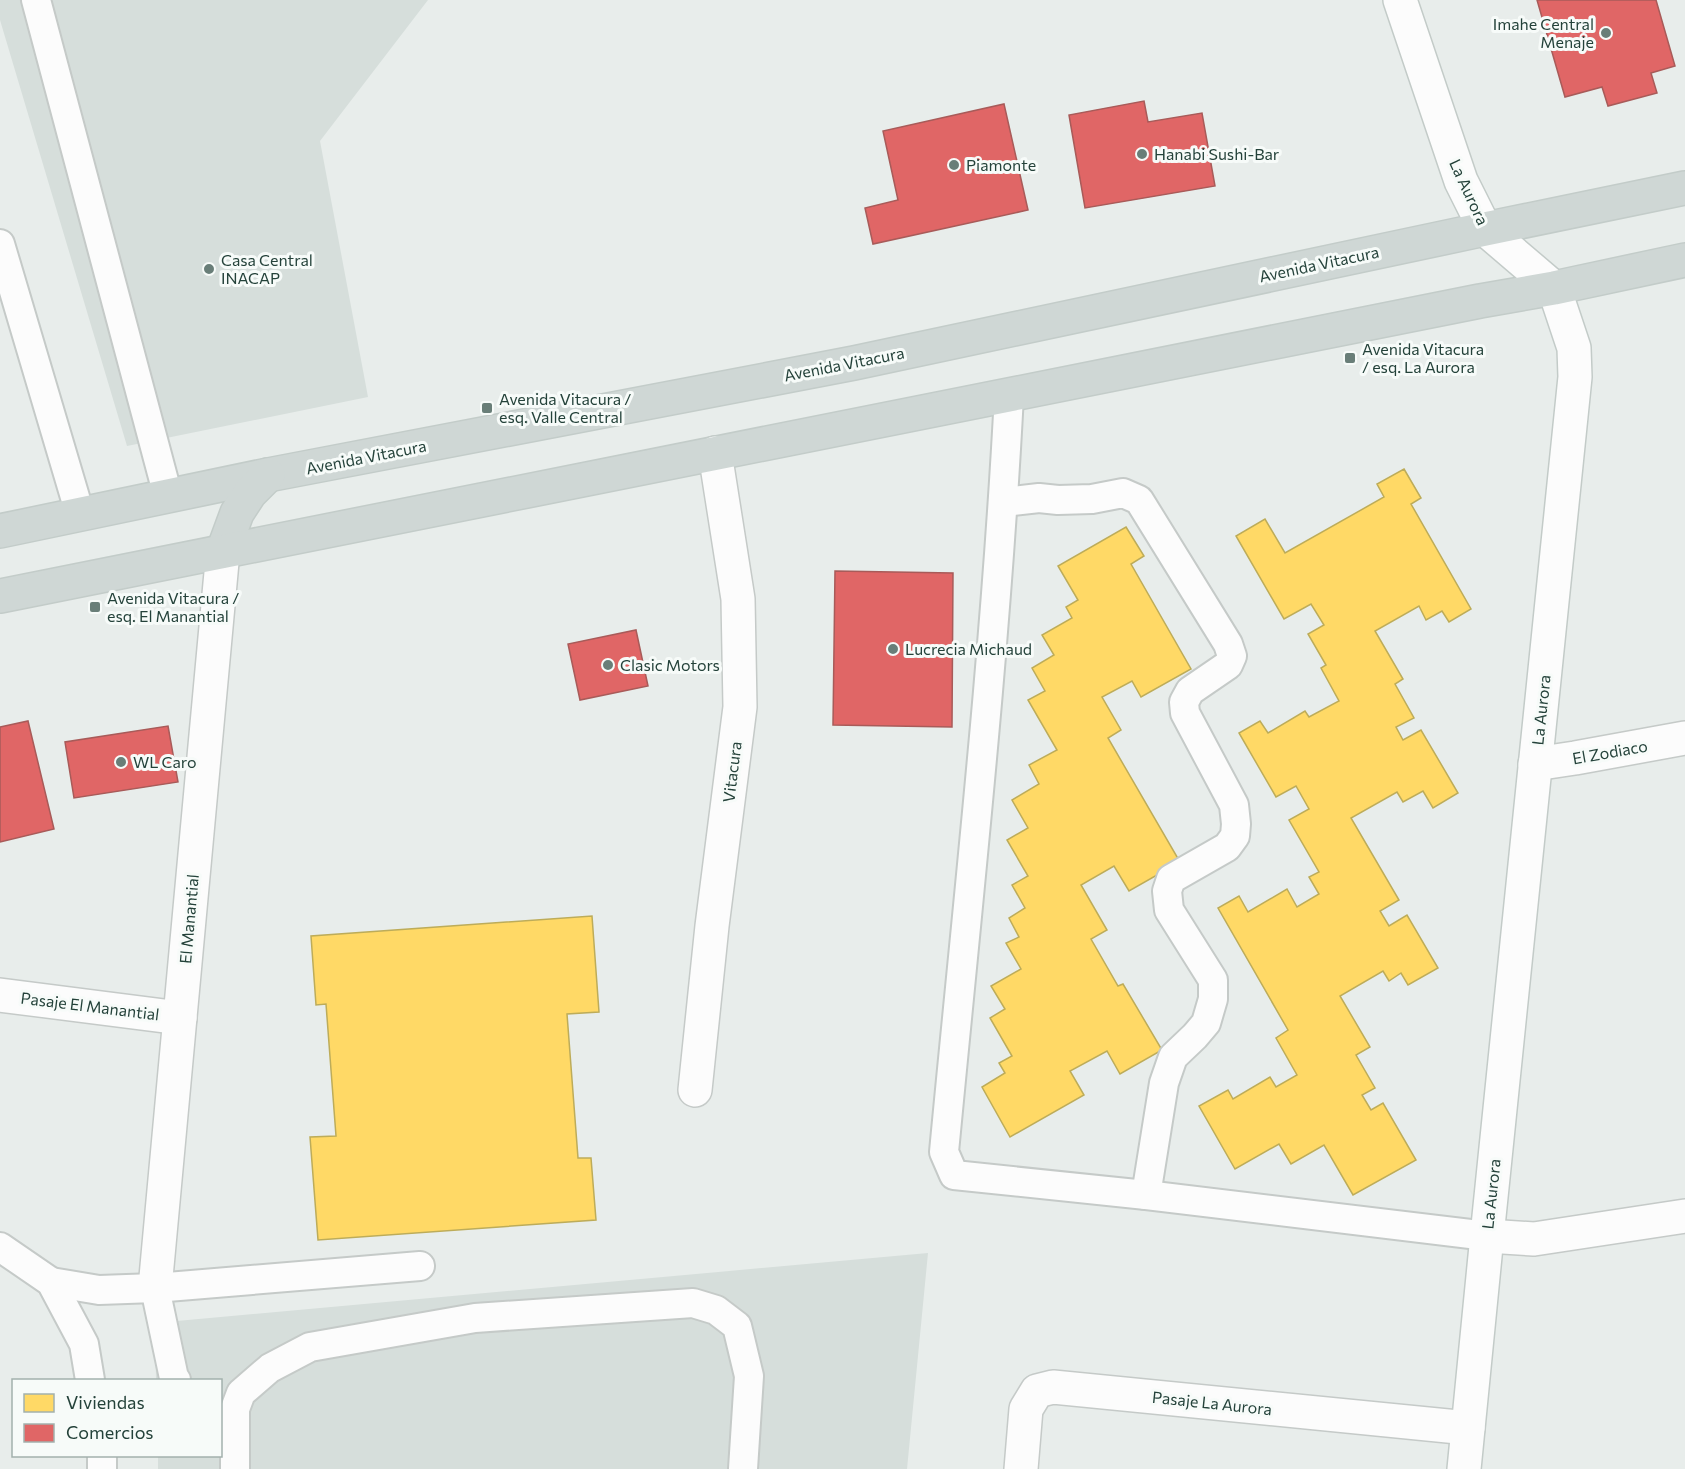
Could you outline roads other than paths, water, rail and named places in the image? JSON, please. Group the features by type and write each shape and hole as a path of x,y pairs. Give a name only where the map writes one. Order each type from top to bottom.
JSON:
{"main road":[{"name":"Avenida Vitacura","path":"0,531 268,476 854,363 1685,188"},
{"path":"0,596 1554,288 1685,260"},
{"path":"223,551 237,513 250,493 268,476"}],"street":[{"name":"La Aurora","path":"1400,0 1461,181 1485,229 1554,288 1574,348 1575,377 1464,1469"},
{"name":"Vitacura","path":"695,1090 712,926 740,707 738,599 715,453"},
{"name":"El Manantial","path":"155,1288 223,551"},
{"name":"El Zodiaco","path":"1535,764 1685,738"},
{"name":"Pasaje El Manantial","path":"0,995 180,1018"},
{"path":"1487,1236 1534,1239 1685,1216"},
{"name":"Pasaje La Aurora","path":"1021,1469 1026,1408 1037,1391 1053,1388 1468,1428"}],"lane":[{"path":"36,0 168,496"},
{"path":"0,244 80,514"},
{"path":"1009,395 997,597 944,1152 954,1175 1146,1195 1487,1236"},
{"path":"1004,502 1039,498 1092,499 1123,493 1139,500 1228,644 1232,656 1228,665 1190,691 1184,702 1185,714 1234,805 1236,824 1235,836 1227,847 1171,879 1167,891 1169,910 1213,980 1213,999 1206,1023 1173,1058 1164,1083 1146,1195"},
{"path":"0,1246 51,1282 99,1290 155,1288 420,1266"},
{"path":"51,1282 84,1344 90,1379"},
{"path":"155,1288 175,1379"},
{"path":"235,1469 228,1407 270,1368 310,1347 475,1318 693,1303 716,1310 737,1326 749,1376 743,1469"}],"place":[{"name":"Imahe Central Menaje","path":"1606,33"},
{"name":"Hanabi Sushi-Bar","path":"1142,154"},
{"name":"Piamonte","path":"954,165"},
{"name":"Casa Central INACAP","path":"209,269"},
{"name":"Avenida Vitacura / esq. La Aurora","path":"1350,358"},
{"name":"Avenida Vitacura / esq. Valle Central","path":"487,408"},
{"name":"Avenida Vitacura / esq. El Manantial","path":"95,607"},
{"name":"Lucrecia Michaud","path":"893,649"},
{"name":"Clasic Motors","path":"608,665"},
{"name":"WL Caro","path":"121,762"}]}
